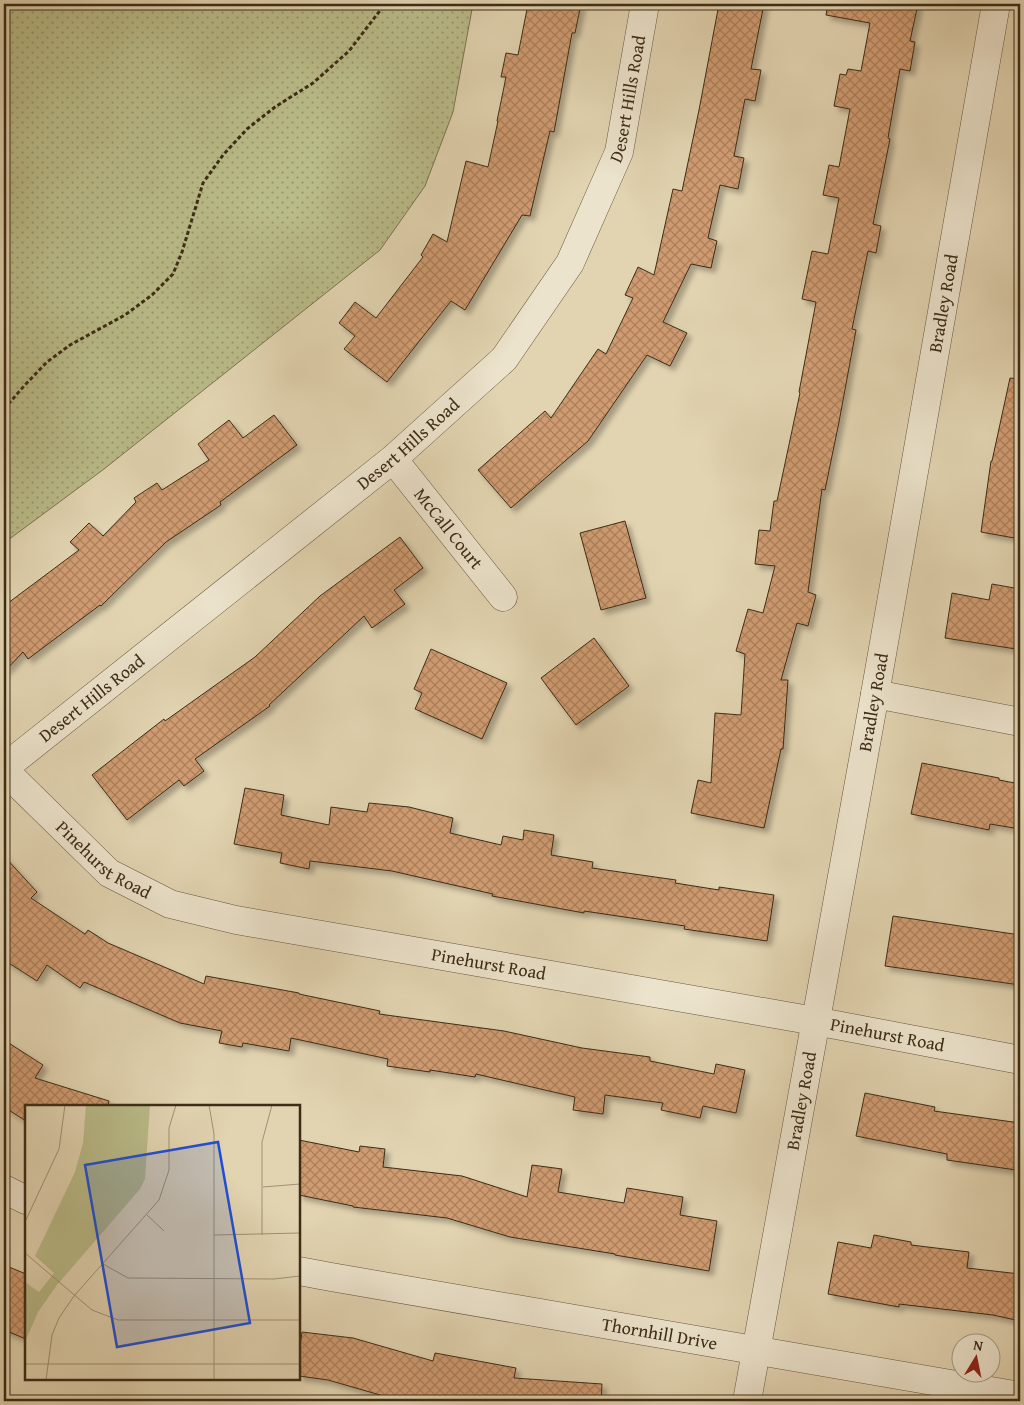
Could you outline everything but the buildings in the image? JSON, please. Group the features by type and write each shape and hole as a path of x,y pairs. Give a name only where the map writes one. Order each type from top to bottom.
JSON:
{"street":[{"name":"Desert Hills Road","path":"4,769 392,459 504,359 570,263 620,152 645,4"},
{"name":"Bradley Road","path":"747,1401 875,694 996,4"},
{"name":"McCall Court","path":"392,459 503,597"},
{"path":"875,694 1020,722"},
{"name":"Pinehurst Road","path":"4,769 109,872 170,904 236,920 815,1021 1020,1060"},
{"path":"4,1189 25,1200"},
{"name":"Thornhill Drive","path":"300,1270 341,1279 1020,1396"}],"path":[{"path":"4,409 48,362 70,345 125,315 152,295 173,274 182,252 203,184 223,155 247,129 275,106 312,83 349,50 385,4"}],"green space":[{"path":"4,4 473,4 453,112 425,186 380,250 104,469 4,543"}]}
